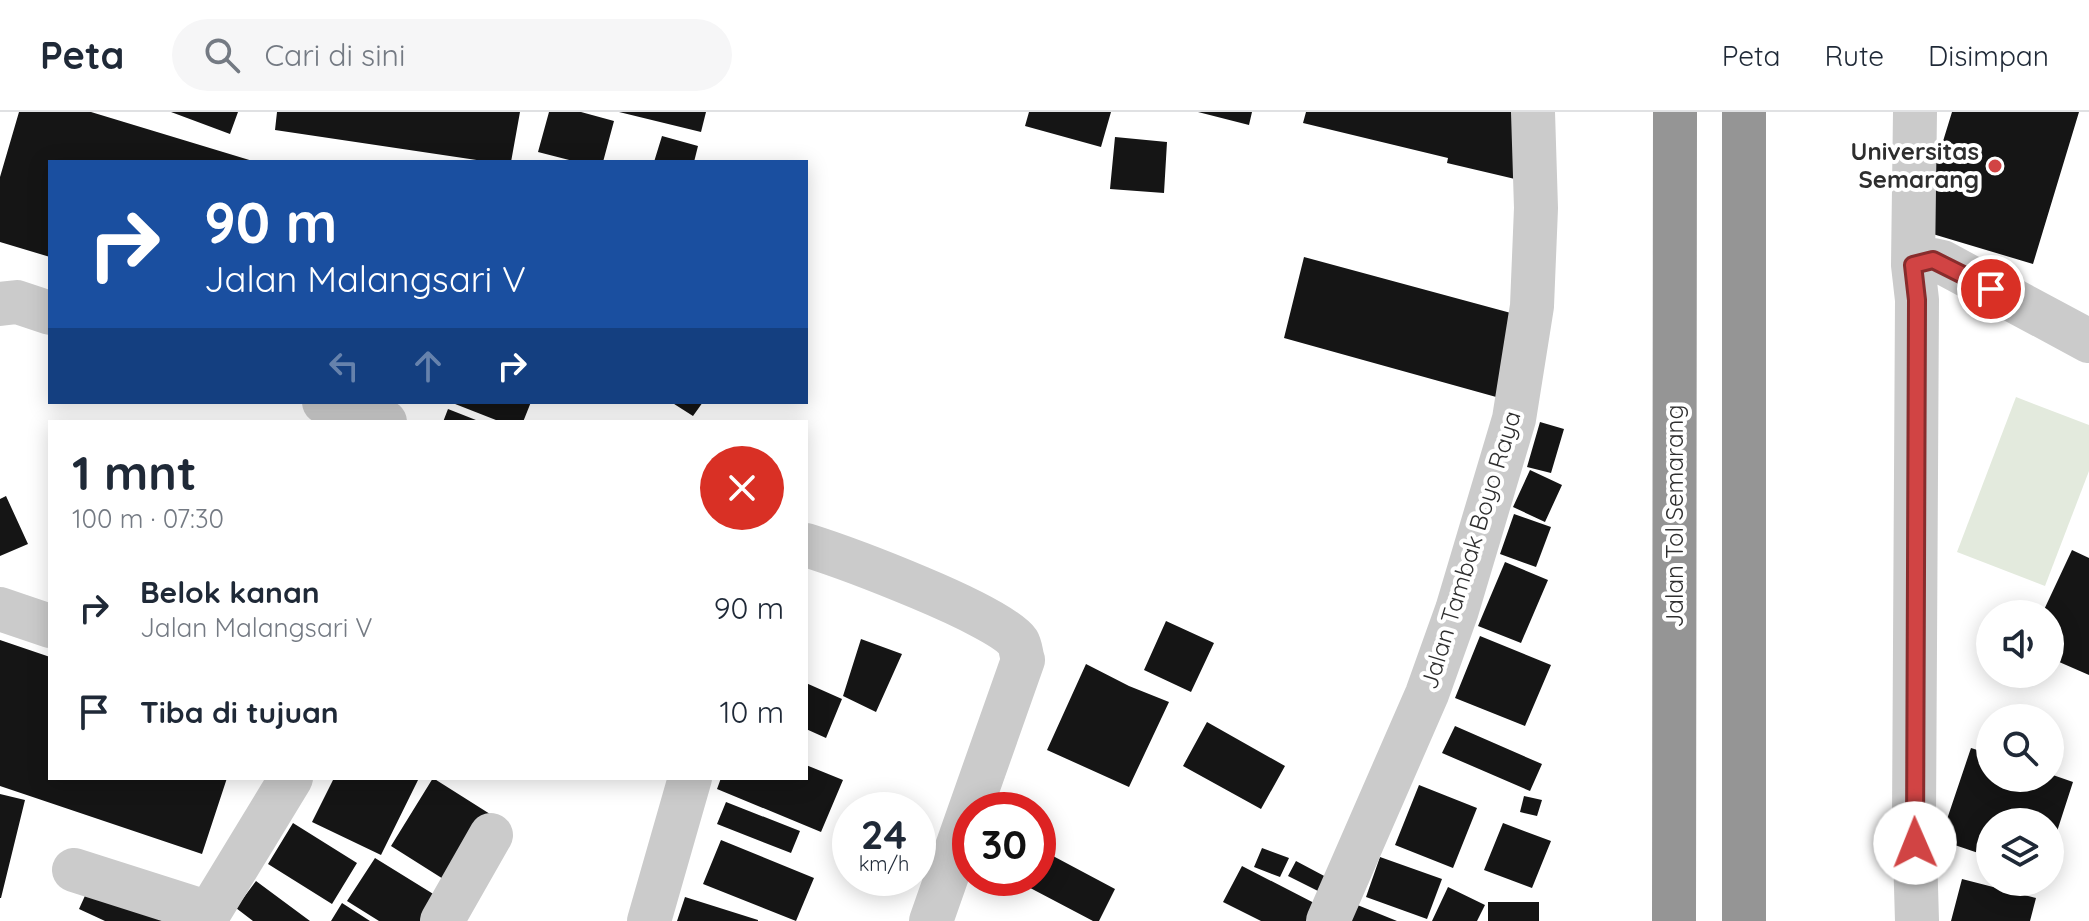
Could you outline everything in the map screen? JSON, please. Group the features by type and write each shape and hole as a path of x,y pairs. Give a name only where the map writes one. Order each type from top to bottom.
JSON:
{"highway":[{"name":"Jalan Tol Semarang","path":"1674,921 1675,112"},
{"path":"1744,112 1744,921"}],"street":[{"name":"Jalan Tambak Boyo Raya","path":"1328,921 1427,694 1457,610 1514,419 1532,306 1536,208 1533,112"},
{"path":"1915,112 1928,264"},
{"path":"1928,264 2089,341"},
{"path":"1917,921 1914,818 1916,275 1928,264"},
{"path":"0,304 17,302 48,312"},
{"path":"330,404 379,420"},
{"path":"808,546 863,564 999,625 1019,643 1023,660 976,792"},
{"path":"0,609 48,625"},
{"path":"74,870 206,917 290,780"},
{"path":"649,921 689,780"},
{"path":"442,921 491,835"},
{"path":"931,921 952,861"}],"shaded area":[{"path":"2016,397 2089,425 2089,471 2045,586 1957,552"}],"building":[{"path":"19,112 91,112 249,160 48,160 48,256 0,242 0,177"},
{"path":"171,112 238,112 230,134"},
{"path":"277,112 520,112 511,160 477,160 275,130"},
{"path":"549,112 581,112 614,121 604,160 569,160 538,152"},
{"path":"619,112 706,112 701,132"},
{"path":"1029,112 1111,112 1101,147 1025,126"},
{"path":"1198,112 1252,112 1249,125"},
{"path":"1306,112 1513,112 1515,179 1447,163 1448,158 1303,123"},
{"path":"1952,112 2079,112 2033,264 1916,229"},
{"path":"662,136 698,146 694,160 655,160"},
{"path":"1115,137 1167,142 1164,193 1110,189"},
{"path":"1304,257 1522,316 1507,400 1284,338"},
{"path":"455,404 530,404 524,420 496,420"},
{"path":"674,404 702,404 693,416"},
{"path":"448,409 476,420 444,420"},
{"path":"1540,422 1564,429 1551,473 1527,467"},
{"path":"1530,470 1562,485 1545,522 1513,507"},
{"path":"6,496 28,544 0,556 0,499"},
{"path":"1514,514 1551,527 1536,567 1500,554"},
{"path":"2072,550 2089,558 2089,675 2064,664 2064,600 2049,600"},
{"path":"1505,562 1548,580 1521,643 1478,626"},
{"path":"1166,621 1214,643 1191,692 1144,670"},
{"path":"1480,636 1551,665 1525,726 1455,698"},
{"path":"861,639 902,654 876,712 843,696"},
{"path":"0,640 48,656 48,780 226,780 202,854 0,786"},
{"path":"1086,664 1169,702 1129,787 1047,750"},
{"path":"808,684 842,699 826,738 808,730"},
{"path":"1207,722 1285,766 1261,809 1183,766"},
{"path":"1455,726 1542,764 1530,791 1442,753"},
{"path":"1971,748 1976,750 1976,792 2064,792 2064,779 2073,782 2064,810 1976,808 1976,852 1940,840"},
{"path":"808,766 843,780 838,792 832,792 832,806 821,832 717,789 720,780 808,780"},
{"path":"333,780 418,780 381,855 312,822"},
{"path":"432,780 490,814 448,882 391,846"},
{"path":"1419,785 1477,808 1453,868 1395,845"},
{"path":"0,794 25,800 1,898 0,898"},
{"path":"1524,796 1542,800 1537,816 1520,812"},
{"path":"726,802 800,831 791,853 717,824"},
{"path":"293,823 357,863 332,904 268,864"},
{"path":"1503,823 1551,841 1532,888 1484,870"},
{"path":"721,840 814,878 796,921 703,884"},
{"path":"1262,848 1289,858 1280,877 1254,867"},
{"path":"1380,857 1442,879 1427,919 1366,897"},
{"path":"375,858 443,900 429,921 379,921 347,901"},
{"path":"1056,858 1115,889 1099,921 1093,921 1045,896 1056,896"},
{"path":"1296,861 1328,878 1320,892 1288,876"},
{"path":"1242,866 1318,905 1310,921 1261,921 1223,902"},
{"path":"93,878 191,921 105,921 79,909"},
{"path":"1962,879 1976,883 1976,896 2036,898 2030,921 1951,921"},
{"path":"256,881 310,921 253,921 236,908"},
{"path":"1448,887 1485,905 1477,921 1432,921"},
{"path":"685,897 758,920 758,921 677,921"},
{"path":"1350,902 1397,921 1342,921"},
{"path":"1488,902 1539,902 1539,921 1488,921"},
{"path":"342,903 370,921 331,921"}],"place":[{"name":"Universitas Semarang","path":"1995,166"}],"route":[{"path":"1915,843 1918,518 1917,300 1913,265 1933,260 1942,262 1991,289"}]}
